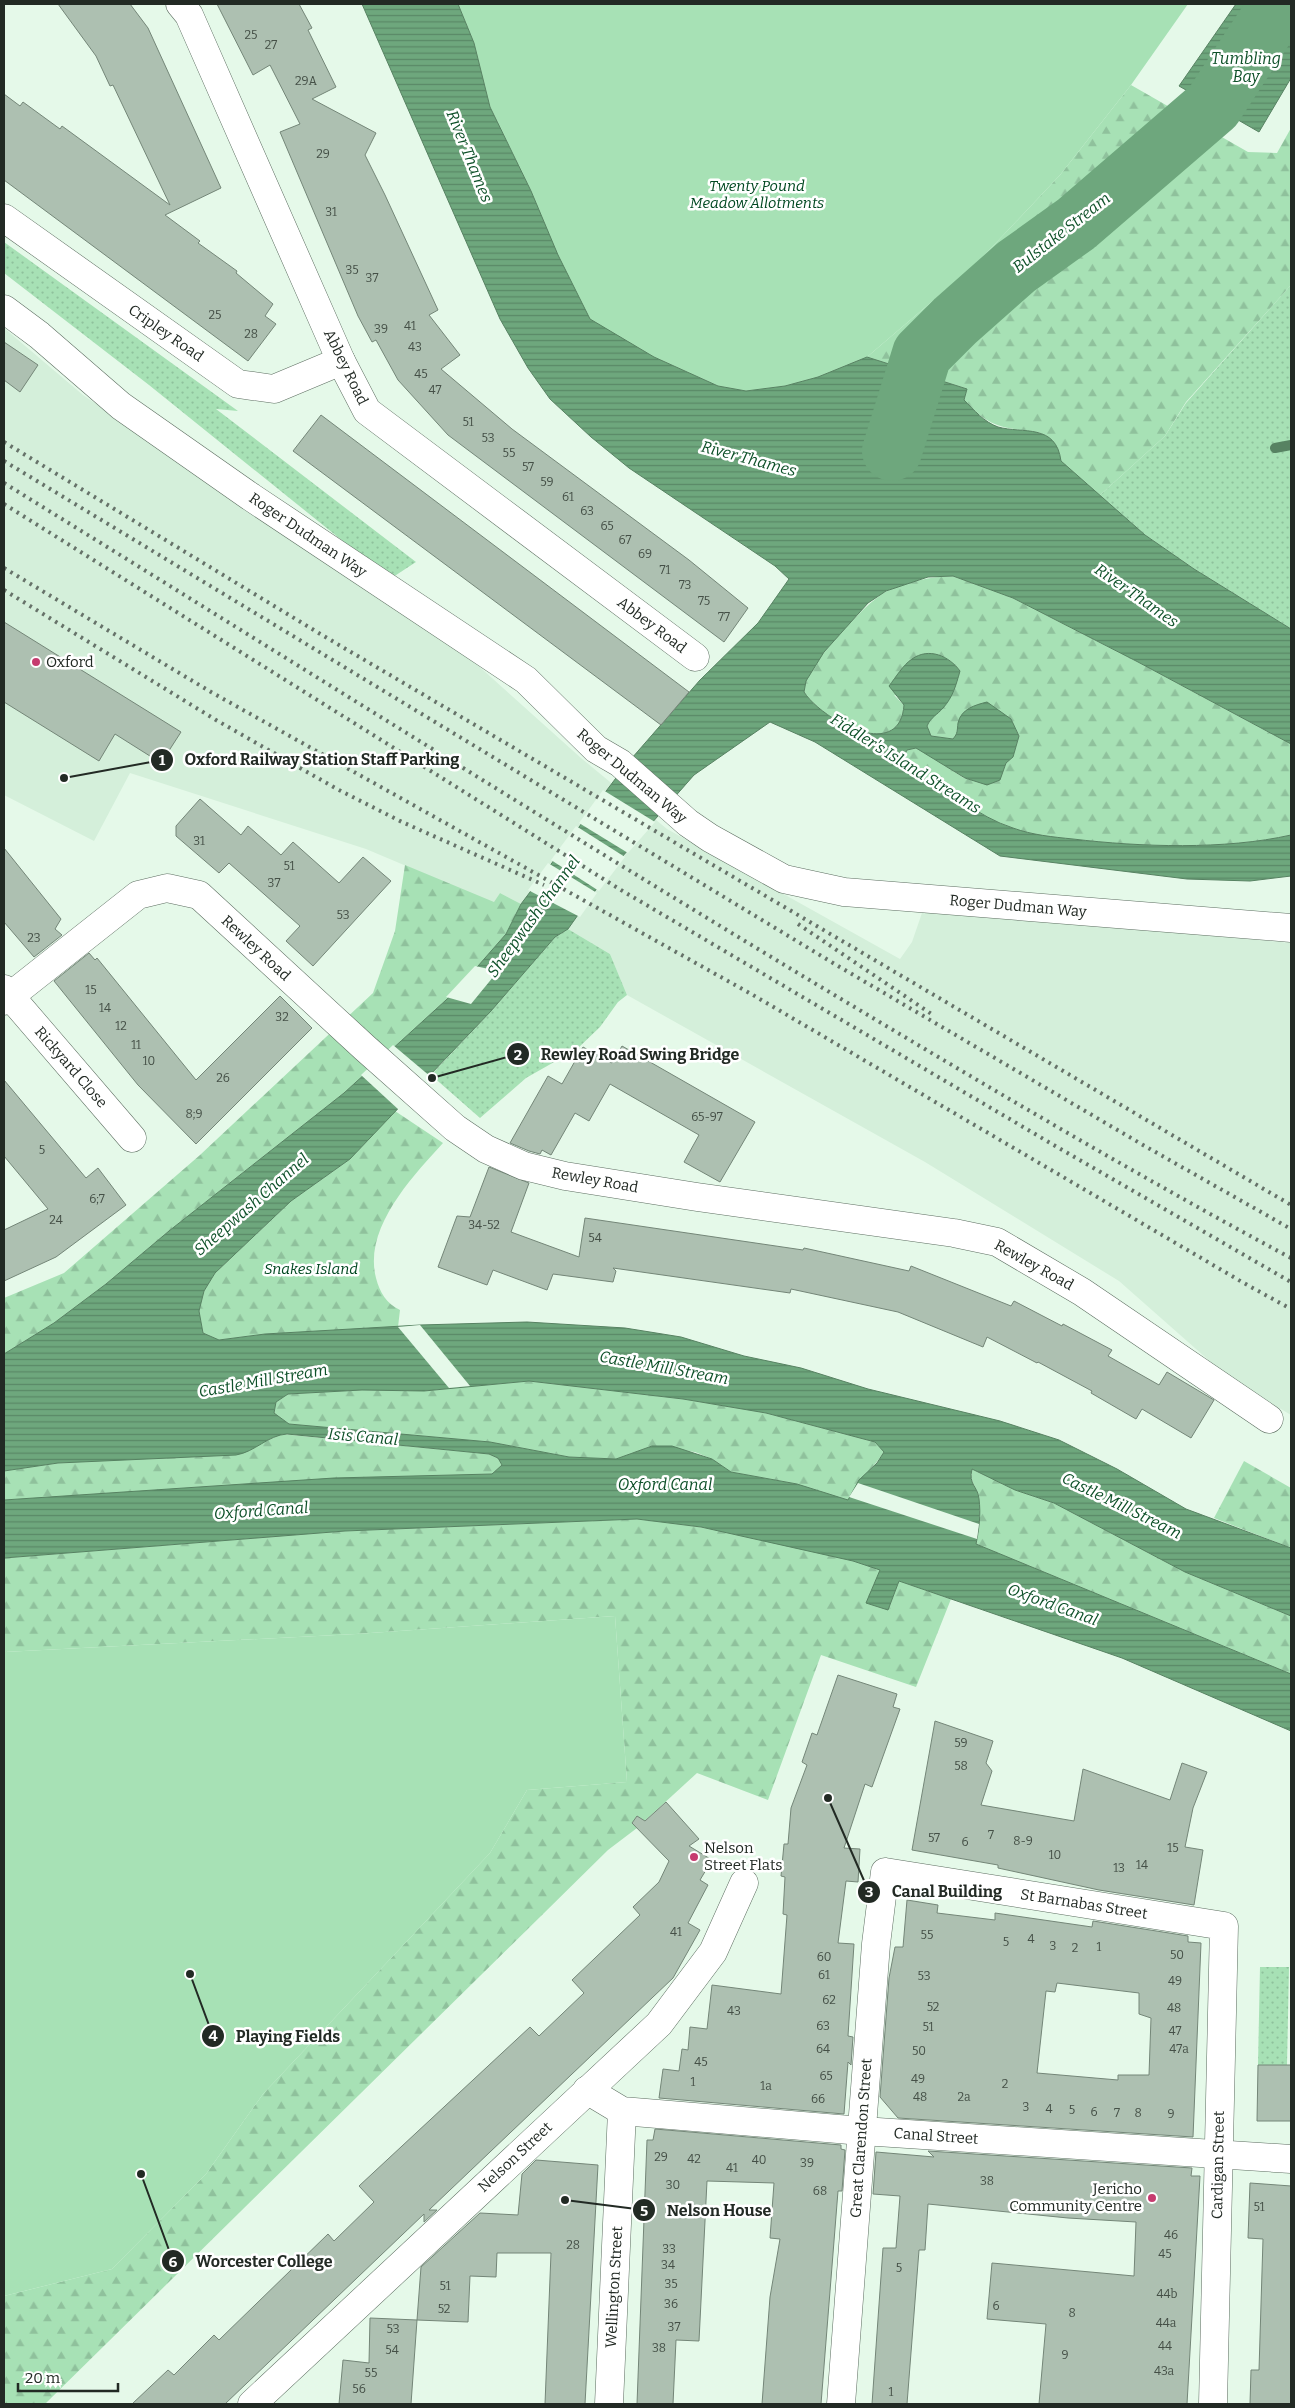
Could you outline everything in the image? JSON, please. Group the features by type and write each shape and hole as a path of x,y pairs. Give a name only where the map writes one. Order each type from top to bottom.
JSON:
{"street":[{"name":"Abbey Road","path":"180,4 189,15 342,361 367,411 695,657"},
{"name":"Cripley Road","path":"4,218 238,384 274,389 342,361"},
{"name":"Roger Dudman Way","path":"4,309 40,336 121,406 251,497 526,680 596,749 620,763 688,823 710,838 784,879 844,892 1291,928"},
{"name":"Rewley Road","path":"6,995 138,895 167,888 199,895 359,1043 456,1128 486,1150 524,1166 565,1176 697,1197 862,1219 997,1242 1082,1292 1269,1419"},
{"name":"Rickyard Close","path":"6,995 132,1138"},
{"name":"St Barnabas Street","path":"885,1872 1224,1926"},
{"name":"Great Clarendon Street","path":"840,2404 876,1944 885,1872"},
{"name":"Nelson Street","path":"252,2404 659,2024 713,1952 744,1883"},
{"name":"Cardigan Street","path":"1213,2404 1224,1926"},
{"name":"Canal Street","path":"587,2090 622,2111 862,2131 1291,2159"},
{"name":"Wellington Street","path":"609,2404 622,2111"}],"shaded area":[{"path":"4,328 83,395 463,652 581,758 667,829 900,959 912,942 923,910 1291,943 1291,1415 1230,1379 1119,1281 925,1162 627,995 610,954 500,893 494,903 366,849 130,773 94,841 4,795"}],"green space":[{"name":"Twenty Pound Meadow Allotments","path":"458,4 1188,4 1131,85 1060,175 977,263 867,357 818,377 785,386 746,391 718,386 654,357 589,319 557,255 531,191 490,107 474,43"},
{"path":"1131,85 1248,152 1277,153 1291,128 1291,285 1186,402 1165,436 1099,496 1060,461 1041,433 1007,428 991,422 964,400 967,389 867,357 977,263 1060,175"},
{"path":"4,242 238,411 216,409 416,562 390,579 149,385 4,273"},
{"path":"1291,285 1291,629 1194,569 1145,535 1099,496 1165,436 1186,403"},
{"path":"953,576 1013,598 1291,744 1291,835 1239,843 1182,846 1099,842 1035,834 1020,830 988,817 941,788 917,776 906,766 903,758 907,750 916,747 964,778 987,784 1000,780 1006,763 1013,757 1019,736 1011,719 959,721 958,734 953,739 931,736 927,726 932,716 942,708 894,695 904,705 899,722 889,731 875,734 859,731 842,724 813,703 804,692 805,681 810,672 829,646 879,596 911,582"},
{"path":"405,865 494,902 500,893 521,904 506,934 457,990 344,1093 169,1231 106,1284 54,1323 4,1354 4,1298 64,1273 200,1155 373,993 395,931"},
{"path":"568,929 610,954 627,995 618,1002 600,1027 577,1049 526,1078 480,1118 431,1075 491,1011 555,937"},
{"name":"Snakes Island","path":"395,1111 443,1143 418,1171 393,1204 377,1240 374,1259 376,1278 384,1297 400,1310 398,1327 265,1334 219,1340 203,1333 199,1311 204,1291 215,1273 291,1201 350,1159"},
{"path":"529,1381 683,1399 766,1413 875,1442 884,1452 856,1487 848,1501 797,1484 731,1472 712,1459 695,1452 652,1446 616,1459 569,1457 490,1442 289,1424 274,1413 276,1402 288,1394 362,1390 424,1391"},
{"path":"281,1434 489,1454 498,1458 502,1465 492,1474 4,1500 4,1471 58,1463 268,1440"},
{"path":"1244,1461 1291,1488 1291,1548 1214,1518"},
{"path":"972,1469 1015,1490 1054,1503 1185,1572 1291,1616 1291,1674 976,1544 980,1510 978,1495 971,1474"},
{"path":"637,1519 730,1532 791,1544 881,1570 867,1603 888,1610 899,1581 951,1599 916,1687 821,1655 768,1800 697,1773 637,1828 608,1850 45,2404 4,2404 4,2296 112,2269 206,2174 263,2094 490,1853 527,1790 627,1782 615,1616 356,1634 4,1652 4,1558 344,1531"},
{"path":"615,1616 627,1782 527,1790 490,1853 263,2094 206,2174 112,2269 4,2296 4,1652 356,1634"},
{"path":"1260,1967 1289,1967 1287,2065 1258,2065"}],"water":[{"path":"362,4 458,4 474,43 490,107 531,191 558,255 590,319 654,357 718,386 746,391 785,386 818,377 867,357 967,389 964,400 984,419 998,427 1037,432 1045,435 1053,441 1058,449 1061,461 1145,535 1194,569 1291,629 1291,744 1013,598 953,576 928,577 886,591 868,603 824,652 806,681 804,692 813,703 842,724 859,731 875,734 889,731 899,722 904,705 889,686 903,668 918,655 932,654 944,657 960,671 956,686 949,700 930,720 927,726 931,736 953,739 957,733 958,723 962,714 973,706 987,702 1011,719 1019,736 1013,757 1006,763 1000,780 987,785 965,778 916,748 907,750 903,758 906,766 917,776 1000,823 1043,835 1099,842 1182,846 1239,843 1291,835 1291,876 1250,881 1187,879 1000,856 815,742 770,722 694,775 607,874 568,929 555,937 491,1011 350,1159 291,1201 215,1273 204,1291 199,1311 203,1333 219,1340 265,1334 420,1325 527,1322 625,1328 681,1337 744,1356 801,1368 868,1389 1000,1421 1059,1440 1117,1469 1186,1509 1291,1548 1291,1616 1185,1572 1054,1503 1015,1490 972,1469 971,1479 980,1505 976,1544 1291,1674 1291,1731 1122,1658 899,1581 888,1610 866,1603 880,1570 853,1561 701,1527 637,1519 345,1531 4,1558 4,1500 334,1478 492,1474 502,1465 498,1458 489,1454 287,1434 274,1437 249,1451 236,1455 58,1463 4,1471 4,1354 54,1323 106,1284 169,1231 344,1093 457,990 506,934 521,904 625,766 700,680 758,623 789,579 775,566 629,468 591,437 550,399 528,368 500,319","holes":["529,1381 683,1399 766,1413 875,1442 884,1452 877,1463 859,1480 848,1500 797,1484 731,1472 712,1459 672,1446 652,1446 616,1459 569,1457 490,1442 289,1424 274,1413 276,1402 288,1394 362,1390 424,1391"]},
{"name":"Tumbling Bay","path":"1236,4 1291,4 1291,78 1259,132 1179,86"}],"pier":[{"path":"603,790 655,822 628,853 579,823"},
{"path":"576,826 625,857 599,891 551,860"},
{"path":"548,863 597,893 580,917 528,890"},
{"path":"475,966 498,971 471,1004 446,997"},
{"path":"393,1045 431,1077 399,1110 361,1075"},
{"path":"420,1325 470,1386 449,1388 398,1327"},
{"path":"858,1483 979,1524 977,1539 849,1497"}],"building":[{"path":"58,4 130,4 148,28 221,188 165,215 200,241 198,243 237,271 236,273 273,304 265,316 276,324 248,361 4,180 4,94 20,106 23,102 60,129 62,126 170,205 113,85 110,86 96,56"},
{"path":"217,4 299,4 312,28 308,30 336,87 312,99 376,133 365,155 438,310 429,315 460,355 441,369 512,429 689,560 748,608 724,642 448,435 398,380 376,340 372,342 358,316 280,132 300,124 270,65 253,75"},
{"path":"4,342 38,365 20,392 4,380"},
{"path":"321,415 689,692 661,725 293,451"},
{"name":"Oxford","path":"4,622 181,732 161,763 115,734 99,761 4,702"},
{"path":"200,799 241,835 248,826 281,855 293,842 339,883 363,857 391,881 313,966 286,941 300,926 229,863 219,873 176,836 176,826"},
{"path":"4,848 61,919 55,929 62,935 34,957 4,922"},
{"path":"89,953 95,960 97,958 196,1080 280,996 312,1028 196,1144 138,1085 54,981"},
{"path":"622,1046 755,1122 720,1182 684,1162 699,1135 610,1084 589,1121 575,1113 551,1155 542,1150 540,1154 529,1151 510,1143 548,1076 562,1084 583,1047 612,1063"},
{"path":"4,1080 86,1178 98,1168 126,1205 56,1257 4,1281 4,1230 48,1209 4,1156"},
{"path":"489,1167 529,1183 511,1232 579,1257 585,1218 803,1250 804,1248 909,1271 911,1266 1011,1306 1014,1301 1112,1350 1108,1356 1159,1385 1167,1372 1214,1400 1191,1438 1142,1409 1136,1419 1091,1393 1092,1391 987,1337 983,1347 898,1312 791,1289 790,1293 613,1268 616,1271 613,1282 553,1274 547,1290 493,1270 487,1285 438,1267 457,1216 470,1217"},
{"path":"838,1675 897,1694 893,1707 900,1709 872,1787 865,1784 844,1848 860,1849 858,1882 846,1881 838,1943 854,1944 848,2036 853,2037 851,2065 848,2062 844,2114 659,2098 663,2069 679,2071 682,2049 688,2050 690,2027 707,2029 712,1985 781,1994 787,1915 783,1914 785,1877 781,1876 784,1844 788,1844 791,1808 807,1765 802,1762 812,1733 817,1735"},
{"path":"935,1721 993,1741 986,1763 992,1771 981,1805 1074,1821 1083,1769 1170,1800 1182,1763 1207,1772 1193,1808 1185,1847 1203,1850 1194,1905 1099,1890 998,1868 998,1865 912,1850"},
{"path":"666,1802 699,1839 689,1846 712,1860 700,1880 708,1885 688,1923 700,1930 673,1978 429,2210 437,2210 424,2222 424,2214 225,2404 132,2404 168,2370 174,2375 214,2335 219,2340 328,2234 334,2241 374,2202 359,2186 530,2027 539,2036 584,1993 572,1980 640,1915 633,1907 659,1882 669,1861 632,1823 637,1816 645,1821"},
{"path":"907,1900 938,1905 937,1913 995,1920 995,1913 1092,1927 1093,1921 1188,1936 1188,1942 1201,1943 1193,2137 898,2118 880,2097 889,1978 895,1947 903,1947","holes":["1057,1983 1139,1993 1139,2014 1151,2018 1149,2075 1118,2075 1118,2080 1037,2073 1046,1991 1055,1992"]},
{"path":"1258,2065 1291,2065 1291,2121 1257,2121"},
{"path":"655,2129 841,2145 841,2149 845,2150 842,2191 838,2191 821,2404 762,2404 770,2297 780,2239 770,2238 774,2183 707,2181 699,2341 676,2340 673,2404 637,2404 647,2140 653,2140"},
{"path":"928,2151 1192,2168 1191,2176 1200,2176 1187,2404 1039,2404 1046,2324 987,2319 992,2263 1134,2276 1136,2222 1068,2218 928,2204 925,2250 919,2250 907,2404 872,2404 883,2248 896,2248 900,2196 873,2194 876,2152 934,2157"},
{"path":"536,2160 598,2165 585,2404 545,2404 551,2253 497,2253 496,2277 470,2276 468,2322 417,2320 421,2267 480,2213 518,2215 522,2174"},
{"path":"1250,2183 1291,2186 1291,2404 1250,2404 1251,2370 1259,2370 1263,2239 1248,2238"},
{"path":"370,2318 417,2320 411,2404 339,2404 343,2360 369,2363"}],"waterway":[{"name":"Bulstake Stream","path":"892,451 922,354 955,321 1016,267 1076,224 1213,106 1280,4"},
{"path":"1275,448 1291,445"}],"railway":[{"path":"4,442 322,635 1291,1205"},
{"path":"4,461 833,963 1143,1145 1291,1229"},
{"path":"4,483 801,975 983,1084 1291,1258"},
{"path":"4,504 621,890 1052,1144 1291,1282"},
{"path":"4,568 211,692 753,995 1291,1309"},
{"path":"4,590 216,720 337,789 402,822 544,885"},
{"path":"798,924 933,1015"}],"place":[{"name":"Oxford","path":"36,662"},
{"name":"Oxford Railway Station Staff Parking","path":"64,778"},
{"name":"Rewley Road Swing Bridge","path":"432,1078"},
{"name":"Canal Building","path":"828,1798"},
{"name":"Nelson Street Flats","path":"694,1857"},
{"name":"Playing Fields","path":"190,1974"},
{"name":"Worcester College","path":"141,2174"},
{"name":"Jericho Community Centre","path":"1152,2198"},
{"name":"Nelson House","path":"565,2200"}],"water label":[{"name":"River Thames","path":"470,156"},
{"name":"River Thames","path":"749,458"},
{"name":"River Thames","path":"1137,595"},
{"name":"Fiddler's Island Streams","path":"906,763"},
{"name":"Sheepwash Channel","path":"533,916"},
{"name":"Sheepwash Channel","path":"251,1204"},
{"name":"Castle Mill Stream","path":"664,1367"},
{"name":"Castle Mill Stream","path":"263,1380"},
{"name":"Isis Canal","path":"363,1436"},
{"name":"Oxford Canal","path":"665,1484"},
{"name":"Castle Mill Stream","path":"1122,1505"},
{"name":"Oxford Canal","path":"261,1510"},
{"name":"Oxford Canal","path":"1053,1604"}]}
